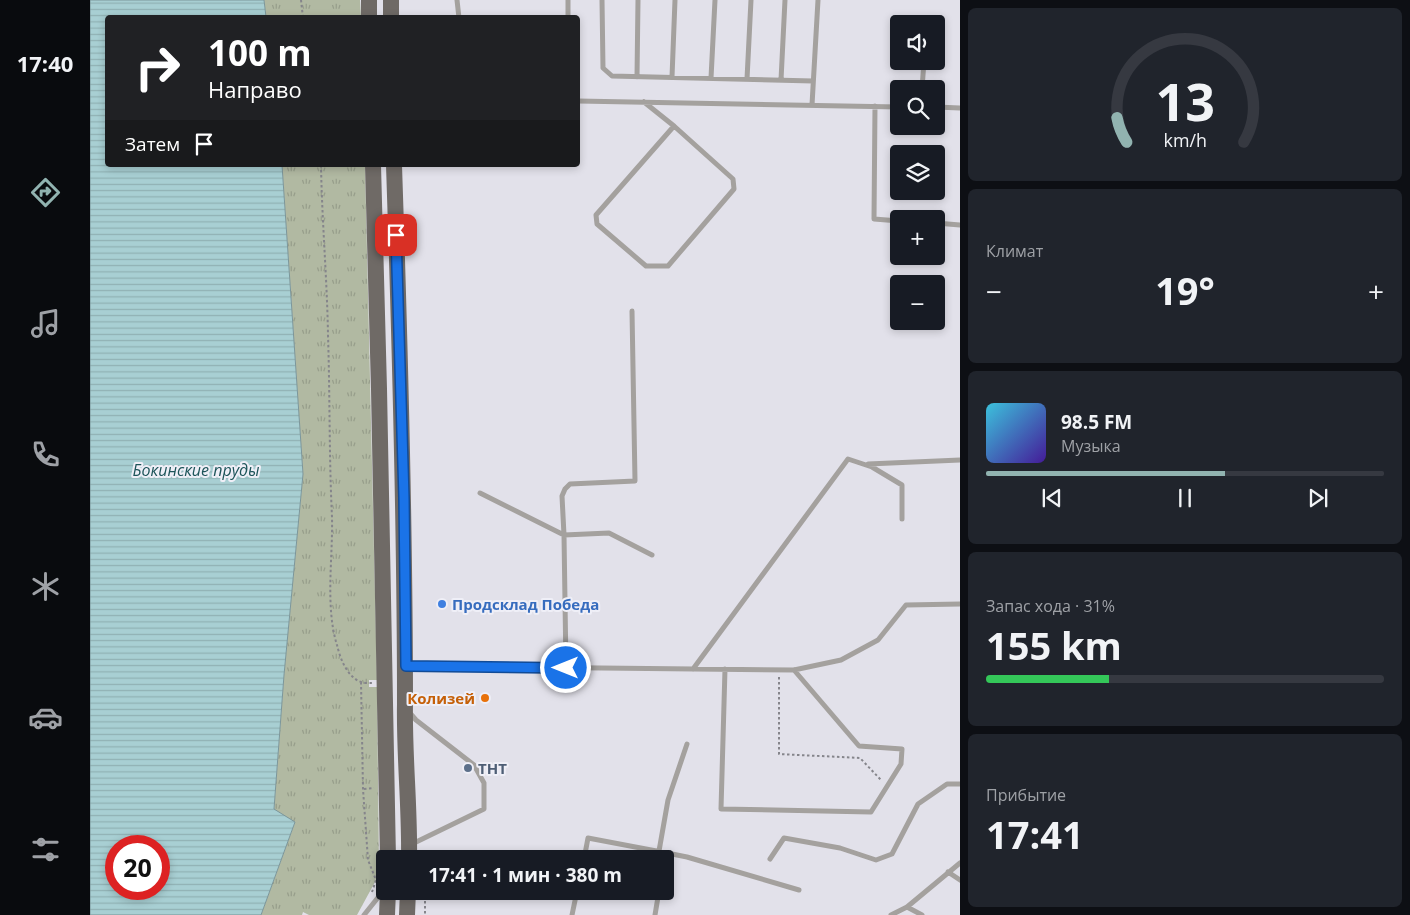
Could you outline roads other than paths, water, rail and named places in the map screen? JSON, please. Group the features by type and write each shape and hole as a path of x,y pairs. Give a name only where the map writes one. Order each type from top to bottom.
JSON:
{"main road":[{"path":"369,0 369,15"},
{"path":"391,0 391,15"},
{"path":"373,167 380,399 388,850"},
{"path":"394,167 404,498 405,706 409,850"},
{"path":"387,915 388,900"},
{"path":"407,915 408,900"}],"lane":[{"path":"457,0 459,15"},
{"path":"568,0 568,15"},
{"path":"602,0 603,68 612,76 813,81"},
{"path":"637,77 638,0"},
{"path":"672,78 675,0"},
{"path":"711,78 715,0"},
{"path":"747,79 751,0"},
{"path":"781,80 785,0"},
{"path":"812,105 818,0"},
{"path":"580,101 890,107"},
{"path":"644,102 674,126 733,179 734,189 668,266 646,266 596,224 596,215 674,126"},
{"path":"875,106 874,219 890,220"},
{"path":"945,107 960,108"},
{"path":"945,223 960,224"},
{"path":"566,668 562,496 570,484 635,481 632,311"},
{"path":"693,669 848,459 872,467 902,485 902,519"},
{"path":"864,464 960,460"},
{"path":"480,493 564,535 609,534 652,555"},
{"path":"406,666 794,670 841,660 878,640 906,605 960,604"},
{"path":"725,670 722,808 872,812 901,764 902,749 859,746 794,670"},
{"path":"405,706 416,720 474,764 484,784 484,809 412,850"},
{"path":"659,850 668,800 687,744"},
{"path":"770,859 784,838 840,848 876,860 892,854 918,804 947,784 960,784"},
{"path":"586,850 588,838 654,850"},
{"path":"674,854 799,890"},
{"path":"891,915 907,907 960,863"},
{"path":"948,872 960,880"},
{"path":"364,914 376,900"},
{"path":"572,915 575,900"},
{"path":"655,915 658,900"},
{"path":"907,907 922,915"}],"water":[{"name":"Бокинские пруды","path":"90,0 264,0 266,15 105,15 105,167 282,167 303,474 284,675 274,809 295,822 261,915 90,915"}],"place":[{"name":"Продсклад Победа","path":"442,604"},
{"name":"Колизей","path":"485,698"},
{"name":"ТНТ","path":"468,768"}]}
